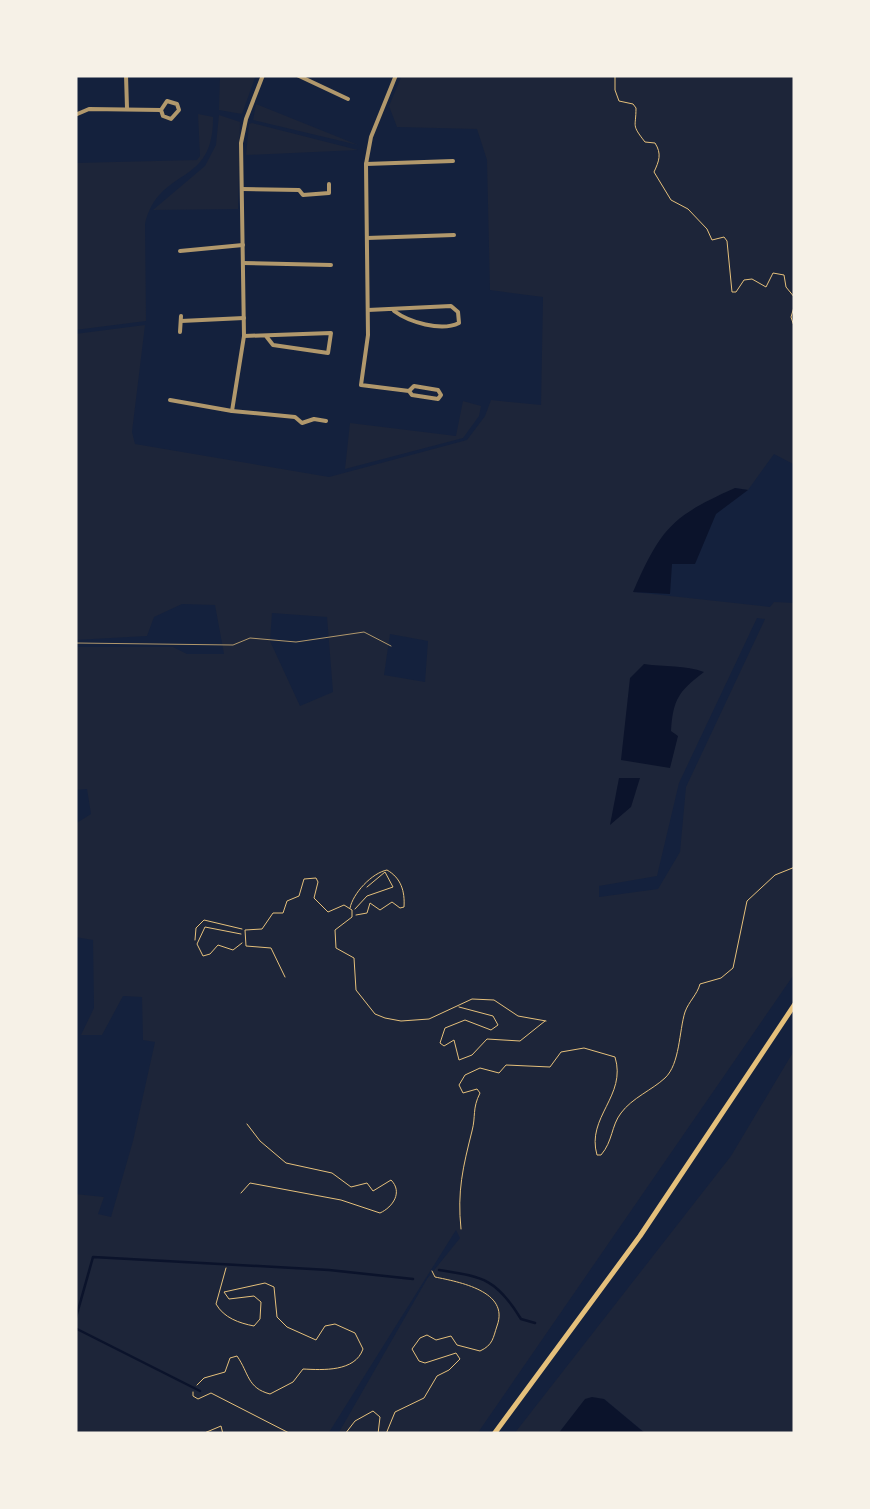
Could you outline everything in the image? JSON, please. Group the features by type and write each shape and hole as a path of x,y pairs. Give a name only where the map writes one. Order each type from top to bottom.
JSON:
{"highway":[{"path":"494,1434 640,1236 795,1004"}],"street":[{"path":"126,75 126,108"},
{"path":"232,411 244,336 244,131 263,75"},
{"path":"296,75 348,98"},
{"path":"396,75 371,137 366,164 368,335 361,385 431,398 441,395 438,390 412,386 409,391"},
{"path":"75,115 89,110 160,110"},
{"path":"366,164 454,160"},
{"path":"242,189 298,190 303,195 330,193 330,184"},
{"path":"367,238 454,236"},
{"path":"180,251 244,245"},
{"path":"244,263 330,265"},
{"path":"368,310 451,306 458,312 458,324 451,327 406,320 394,310"},
{"path":"180,332 181,318 244,318"},
{"path":"244,336 331,333 328,353 273,344 266,336"},
{"path":"170,400 295,417 302,423 326,421"}],"lane":[{"path":"75,642 232,645 250,638 296,642 364,632 391,646"}],"path":[{"path":"615,75 619,102 634,104 636,108 635,130 644,142 655,143 659,149 654,172 672,200 688,208 712,240 724,237 727,241 732,292 744,280 752,279 766,287 773,273 784,275 786,287 795,298"},
{"path":"795,304 790,317 795,329"},
{"path":"795,832 795,837"},
{"path":"461,1229 460,1170 474,1125 474,1104 480,1093 463,1093 461,1079 480,1068 498,1072 506,1065 550,1067 560,1052 579,1048 614,1057 618,1068 610,1102 597,1122 594,1149 596,1155 601,1155 612,1140 621,1113 664,1078 674,1064 685,1012 700,984 721,978 733,968 747,902 775,876 795,866"},
{"path":"244,940 235,950 221,944 206,956 200,954 196,928 204,920 245,930 262,929 272,913 285,912 286,901 299,896 308,878 318,880 314,898 326,910 344,905 352,911 367,912 370,904 380,910 392,902 404,907 402,885 387,870 379,872 364,888"},
{"path":"352,911 353,898 382,872 388,876 392,887 368,896 352,911 336,928 334,943 354,958 354,983 375,1014 400,1021 429,1019 472,999 494,1000 518,1016 546,1021 520,1041 486,1040 472,1056 460,1060 454,1040 444,1046 440,1043 445,1028 465,1020 491,1030 498,1025 493,1016 456,1007"},
{"path":"197,944 205,927 244,935"},
{"path":"245,930 248,947 271,948 285,976"},
{"path":"241,1193 250,1183 260,1183 341,1200 380,1213 387,1210 396,1195 396,1185 391,1180 373,1191 368,1183 351,1187 332,1173 286,1163 246,1124"},
{"path":"197,1386 204,1378 224,1372 230,1358 238,1356 246,1378 257,1390 270,1394 293,1382 304,1369 323,1372 353,1362 360,1358 362,1350 355,1333 335,1324 326,1326 316,1340 287,1327 276,1314 274,1287 265,1283 224,1292 229,1299 254,1296 261,1302 260,1319 254,1326 221,1313 216,1304 226,1268"},
{"path":"386,1434 395,1412 424,1398 437,1376 460,1359 456,1354 425,1363 419,1361 412,1349 420,1338 427,1335 436,1340 451,1336 458,1345 480,1352 491,1344 500,1319 496,1306 476,1287 435,1277 432,1271"},
{"path":"193,1392 192,1396 198,1399 212,1393 291,1434"},
{"path":"345,1434 355,1421 373,1411 380,1417 378,1434"},
{"path":"202,1434 218,1426 223,1434"}],"shaded area":[{"path":"220,75 256,75 242,114 219,110"},
{"path":"402,75 795,75 795,465 774,454 748,490 735,488 634,592 770,607 774,602 795,603 795,973 477,1434 338,1434 427,1279 460,1238 456,1230 328,1434 75,1434 75,1194 104,1197 98,1214 111,1217 155,1042 143,1040 142,997 123,996 102,1035 81,1035 94,1008 93,940 75,937 75,824 91,814 87,789 75,790 75,647 173,647 187,654 224,654 215,605 182,604 154,617 147,636 75,640 75,334 145,325 132,432 135,444 329,477 467,440 485,416 491,400 541,405 543,297 490,290 487,160 477,129 397,127 389,106","holes":["272,613 327,617 333,692 300,706 270,641","757,618 765,619 686,787 680,852 658,889 599,897 599,886 657,876 679,783","390,634 428,641 425,682 384,675"]},
{"path":"256,104 358,145 253,120"},
{"path":"198,114 213,117 205,155 162,192 145,224 146,321 75,330 75,163 197,160"},
{"path":"219,115 240,122 238,209 153,210 205,166 216,145"},
{"path":"252,123 358,150 246,155"},
{"path":"463,401 481,406 479,416 463,438 345,469 350,423 456,436"},
{"path":"735,488 748,490 716,514 695,564 672,564 670,594 633,592 671,526 696,507"},
{"path":"644,664 704,672 683,691 673,711 671,731 678,736 670,768 621,760 630,678"},
{"path":"619,778 640,778 631,807 610,825"},
{"path":"795,1049 795,1434 646,1434 604,1399 585,1400 558,1434 514,1434 731,1156"},
{"path":"585,1399 604,1399 646,1434 558,1434"}],"waterway":[{"path":"75,1321 93,1257 329,1270 413,1279"},
{"path":"439,1270 487,1282 504,1295 521,1319 535,1323"},
{"path":"75,1328 200,1391"}]}
